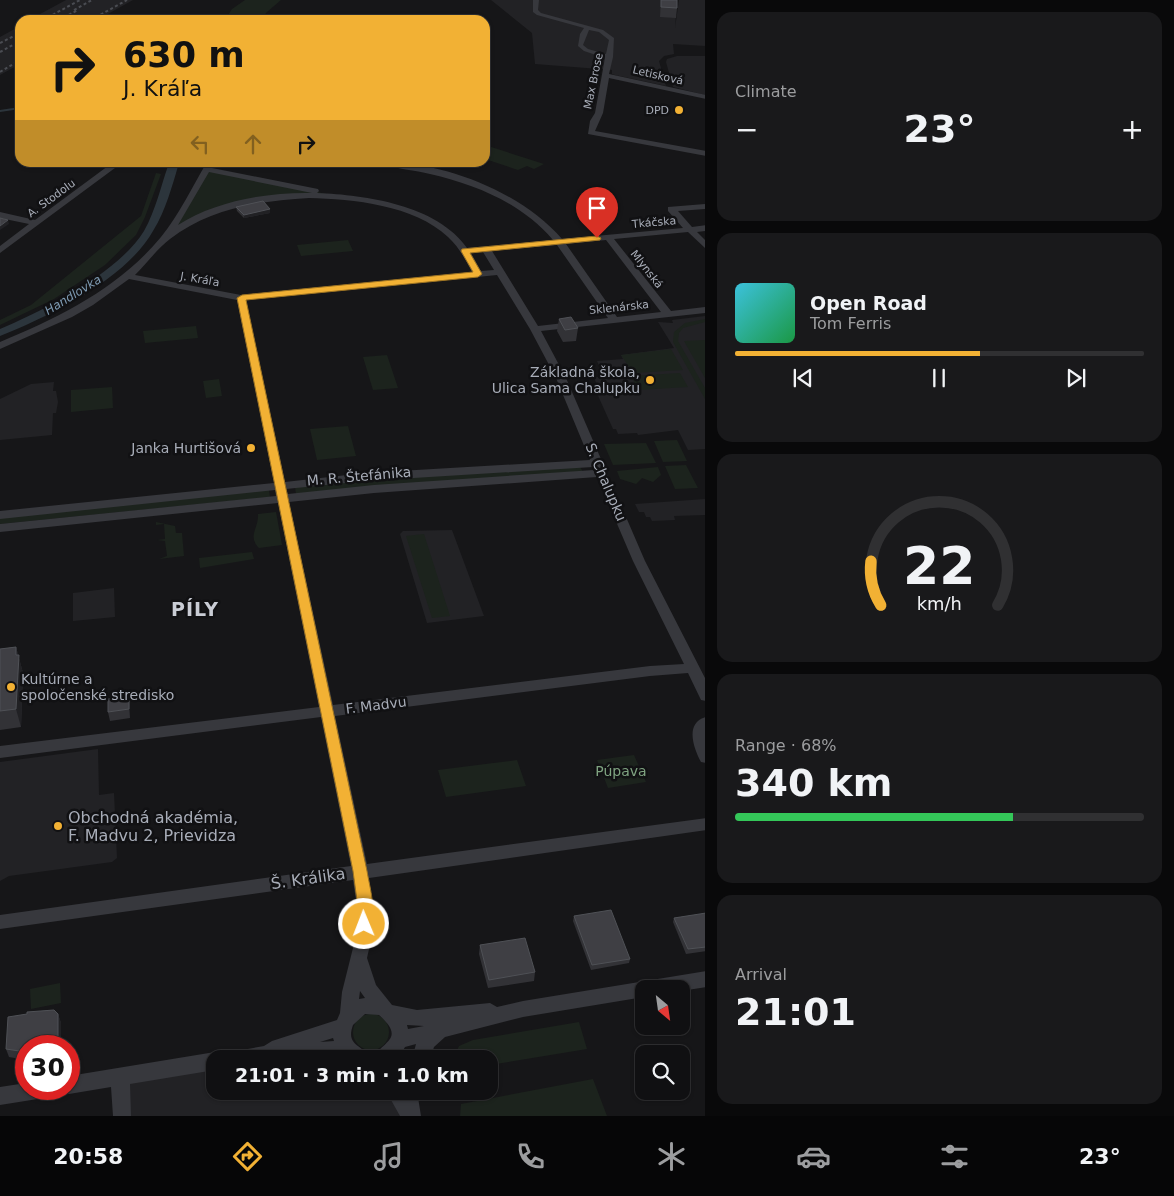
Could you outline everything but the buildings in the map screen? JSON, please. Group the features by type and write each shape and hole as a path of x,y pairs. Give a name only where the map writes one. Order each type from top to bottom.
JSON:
{"street":[{"name":"Max Brose","path":"536,0 535,11 539,14 607,34 612,39 599,113 594,121 592,132 705,154"},
{"path":"587,28 580,45 586,50 610,58"},
{"name":"Letisková","path":"606,75 705,97"},
{"name":"A. Stodolu","path":"0,250 112,167"},
{"path":"165,238 208,167"},
{"path":"213,167 385,204 427,219 450,234 465,251 478,274 499,272"},
{"path":"408,167 448,176 502,197 534,217 559,242 614,320"},
{"path":"0,346 70,314 128,276 165,238 199,217 242,204 270,199 300,196 342,196"},
{"path":"705,206 671,209 705,248"},
{"path":"180,212 199,217"},
{"path":"0,215 36,223"},
{"name":"Tkáčska","path":"486,249 705,228"},
{"name":"Mlynská","path":"608,237 668,314"},
{"path":"465,251 486,249"},
{"name":"S. Chalupku","path":"486,249 535,329 561,378 640,561 705,696"},
{"name":"J. Kráľa","path":"128,276 242,298 478,274"},
{"path":"242,298 360,871 365,908 360,961 351,992 342,1036 351,1050"},
{"name":"Sklenárska","path":"535,329 705,310"},
{"name":"M. R. Štefánika","path":"0,515 282,492 383,488 599,468"},
{"name":"M. R. Štefánika","path":"0,528 282,492"},
{"name":"F. Madvu","path":"0,752 650,670 693,668"},
{"path":"705,722 699,729 697,741 705,758"},
{"name":"Š. Králika","path":"0,922 705,824"},
{"path":"360,961 368,989 400,1026 399,1049 442,1029 523,1009"},
{"path":"690,982 705,979"},
{"path":"271,1050 346,1020 358,1008 369,1006 389,1012 424,1018 523,1009 635,991"},
{"path":"424,1050 426,1042 442,1029"},
{"path":"80,1083 206,1063"},
{"path":"120,1076 122,1116"},
{"path":"0,1096 15,1094"},
{"path":"401,1100 413,1116"},
{"path":"410,1100 413,1116"},
{"path":"413,1116 416,1100"}],"shaded area":[{"path":"66,0 133,0 106,15 38,15"},
{"path":"491,0 677,0 675,28 679,0 705,0 705,46 673,44 674,54 664,56 659,61 666,86 615,75 612,74 612,70 535,64 532,33"},
{"path":"15,29 15,67 0,75 0,37"},
{"path":"677,56 705,56 705,95 673,87 666,62 667,59"},
{"name":"Základná škola, Ulica Sama Chalupku","path":"705,316 705,449 688,450 678,430 638,435 637,433 618,434 616,429 613,429 595,389 598,388 594,377 602,377 597,361 623,359 621,355 674,348 658,322 673,323 672,320"},
{"path":"54,382 53,391 56,391 58,402 56,413 53,413 52,435 0,440 0,399 31,384"},
{"path":"705,499 705,515 674,516 675,520 652,521 650,517 646,517 644,512 639,512 635,504"},
{"path":"452,530 484,616 427,623 400,534 403,531"},
{"path":"114,588 115,617 73,621 73,593"},
{"name":"Obchodná akadémia, F. Madvu 2, Prievidza","path":"98,749 99,795 114,793 117,858 112,862 9,876 0,881 0,762"},
{"path":"206,1063 206,1100 399,1100 407,1116 124,1116 122,1077"}],"green space":[{"path":"245,0 281,0 264,15 228,15 232,9"},
{"path":"490,147 544,164 534,169 527,166 518,170 490,161"},
{"path":"207,169 336,196 268,199 199,217 164,238"},
{"path":"156,173 161,174 145,217 136,235 105,265 54,299 0,325 0,320 31,305 141,216"},
{"path":"348,240 353,251 301,256 297,245"},
{"path":"705,319 705,322 683,328 679,333 678,341 705,388 705,399 673,342 674,332 685,323"},
{"path":"196,326 198,338 145,343 143,331"},
{"path":"705,340 705,378 684,341"},
{"path":"671,349 683,370 633,373 621,355"},
{"path":"387,355 398,388 373,390 363,357"},
{"path":"680,373 688,387 638,390 631,376"},
{"path":"219,379 222,396 206,398 203,381"},
{"path":"112,387 113,408 71,412 71,390"},
{"path":"348,426 356,456 317,460 310,429"},
{"path":"677,440 687,461 663,462 654,441"},
{"path":"646,443 656,463 613,465 604,444"},
{"path":"686,465 698,488 675,489 665,466"},
{"path":"580,467 583,472 296,494 295,487 367,480"},
{"path":"658,467 661,475 653,482 642,478 636,484 620,479 617,471"},
{"path":"269,490 270,497 0,524 0,517"},
{"path":"276,512 282,545 259,548 254,540 258,514"},
{"path":"156,522 175,526 176,533 182,533 184,556 159,559 167,556 165,541 157,540 165,539 164,524 156,525"},
{"path":"424,534 450,616 432,618 406,536"},
{"path":"252,552 254,559 200,568 199,558"},
{"name":"Púpava","path":"634,755 646,782 608,788 597,760"},
{"path":"517,760 526,786 446,797 438,770"},
{"path":"60,983 61,1003 31,1009 30,989"},
{"path":"371,1014 378,1016 387,1025 389,1032 387,1039 378,1048 371,1050 364,1048 355,1039 353,1032 355,1025 364,1016"},
{"path":"579,1022 587,1049 498,1064 498,1050 457,1050 459,1046 473,1040"},
{"path":"593,1079 607,1116 460,1116 461,1104 482,1100 498,1100 498,1097"}],"water":[{"name":"Handlovka","path":"168,167 178,167 162,215 141,248 125,265 106,280 63,307 0,336 0,329 38,312 79,289 117,261 144,231 155,206"}],"waterway":[{"path":"0,111 15,109"}],"railway":[{"path":"52,15 80,0"},
{"path":"74,10 92,0"},
{"path":"100,15 127,0"},
{"path":"68,15 78,10"},
{"path":"0,43 15,36"},
{"path":"0,52 15,44"},
{"path":"0,72 15,63"}],"place":[{"name":"DPD","path":"679,110"},
{"name":"Základná škola, Ulica Sama Chalupku","path":"650,380"},
{"name":"Janka Hurtišová","path":"251,448"},
{"name":"Kultúrne a spoločenské stredisko","path":"11,687"},
{"name":"Obchodná akadémia, F. Madvu 2, Prievidza","path":"58,826"}],"district":[{"name":"PÍLY","path":"195,609"}],"route":[{"path":"364,924 365,908 360,871 242,298 478,274 465,251 597,238"}]}
